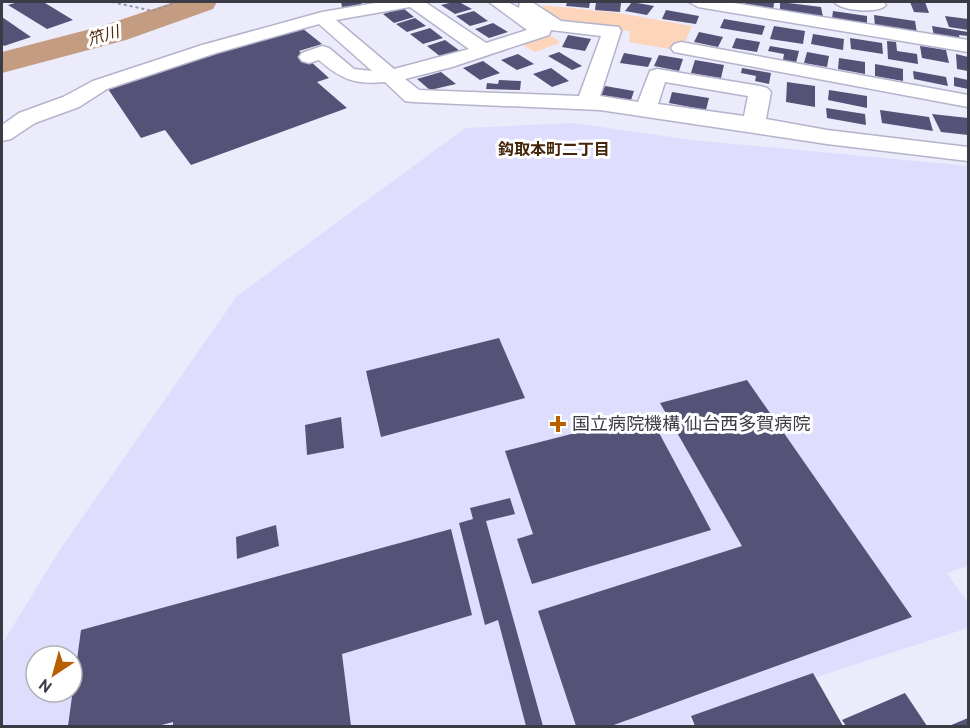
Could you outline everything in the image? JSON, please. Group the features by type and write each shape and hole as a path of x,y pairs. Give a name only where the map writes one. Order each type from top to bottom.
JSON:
{"street":[{"path":"3,134 27,118 70,102 100,85 209,49 322,17 409,2"},
{"path":"414,2 483,50"},
{"path":"309,57 322,52 348,74 357,77 394,77 542,32 497,2"},
{"path":"520,2 556,26 612,31 587,102"},
{"path":"698,2 969,46"},
{"path":"843,2 877,5"},
{"path":"322,17 394,77 413,96 587,102 754,124 827,137 969,154"},
{"path":"681,48 969,100"},
{"path":"646,109 657,75 760,92 754,124"}],"path":[{"path":"112,2 153,11 177,2"}],"shaded area":[{"path":"542,5 618,13 692,26 681,51 629,42 630,31 568,24 548,13"},
{"path":"544,32 559,43 535,52 518,42"},
{"name":"国立病院機構 仙台西多賀病院","path":"574,123 692,140 968,166 968,566 947,573 968,603 968,628 690,718 693,726 2,726 2,644 59,551 237,296 465,128"}],"building":[{"path":"18,2 49,2 45,3 73,20 47,29 8,5"},
{"path":"341,2 361,2 362,5 342,7"},
{"path":"459,2 472,9 455,14 441,5"},
{"path":"567,2 590,2 589,8 566,6"},
{"path":"596,2 621,3 620,12 595,10"},
{"path":"632,2 654,6 647,15 625,11"},
{"path":"745,2 774,3 773,11 744,7"},
{"path":"780,2 821,7 823,17 780,12"},
{"path":"910,2 925,2 929,13 914,12"},
{"path":"403,8 414,17 394,23 383,14"},
{"path":"666,10 699,16 696,24 662,19"},
{"path":"474,11 488,21 470,26 456,16"},
{"path":"833,11 867,16 867,25 832,19"},
{"path":"874,15 915,21 917,33 875,26"},
{"path":"945,16 968,19 968,30 949,27"},
{"path":"2,17 31,37 4,46 2,44"},
{"path":"415,18 426,26 407,32 396,24"},
{"path":"724,19 765,26 762,35 720,28"},
{"path":"493,23 508,32 489,38 475,29"},
{"path":"774,26 805,31 803,44 770,39"},
{"path":"932,26 968,32 968,36 959,35 960,40 934,36"},
{"path":"302,28 322,44 299,51 329,78 317,82 347,108 191,165 165,130 141,138 106,86"},
{"path":"430,28 443,38 423,44 410,34"},
{"path":"699,32 723,37 718,47 694,42"},
{"path":"813,34 844,39 843,50 811,44"},
{"path":"568,35 591,39 585,51 562,47"},
{"path":"736,38 760,42 757,52 732,48"},
{"path":"850,38 882,43 883,54 851,49"},
{"path":"445,40 460,51 441,57 427,46"},
{"path":"887,41 896,42 897,51 917,54 918,64 888,59"},
{"path":"770,46 799,51 796,63 783,60 784,54 768,51"},
{"path":"920,46 946,50 949,63 922,58"},
{"path":"559,52 582,66 572,70 548,56"},
{"path":"807,52 829,56 827,67 804,63"},
{"path":"624,53 652,58 648,67 620,63"},
{"path":"518,54 534,64 517,70 501,60"},
{"path":"956,54 968,57 968,71 957,69"},
{"path":"659,55 683,59 679,71 654,66"},
{"path":"839,58 865,62 865,74 838,69"},
{"path":"695,60 724,65 721,78 691,73"},
{"path":"483,61 500,73 480,80 463,68"},
{"path":"875,64 903,69 903,81 875,76"},
{"path":"551,68 569,81 552,87 533,74"},
{"path":"742,68 771,73 769,84 755,81 756,76 741,73"},
{"path":"913,71 946,77 948,86 914,79"},
{"path":"441,72 456,84 430,90 417,79"},
{"path":"954,77 968,80 968,89 954,86"},
{"path":"499,80 521,81 520,90 486,89 487,83 498,84"},
{"path":"787,82 815,86 815,107 786,102"},
{"path":"605,86 634,91 631,100 601,95"},
{"path":"829,90 867,96 867,108 828,100"},
{"path":"672,92 709,98 706,110 669,103"},
{"path":"826,108 865,114 866,125 827,118"},
{"path":"880,110 929,117 933,131 882,123"},
{"path":"932,114 968,118 968,135 941,132"},
{"path":"499,338 525,398 381,437 366,371"},
{"path":"747,380 912,617 611,726 576,726 538,611 742,546 660,403"},
{"path":"649,414 711,530 532,584 517,539 533,534 505,451"},
{"path":"341,417 344,448 307,455 305,425"},
{"path":"510,498 515,514 486,521 543,726 526,726 498,620 485,625 459,523 473,519 470,508"},
{"path":"276,525 279,546 237,559 236,537"},
{"path":"451,529 472,615 342,654 351,726 173,726 173,722 158,726 68,726 71,704 84,704 84,644 79,644 81,630"},
{"path":"813,673 843,726 695,726 691,716"},
{"path":"905,693 927,726 846,726 842,720"},
{"path":"968,718 968,726 949,726"}],"waterway":[{"name":"笊川","path":"2,63 114,33 202,2"}],"place":[{"name":"国立病院機構 仙台西多賀病院","path":"558,424"}],"district":[{"name":"鈎取本町二丁目","path":"554,149"}]}
